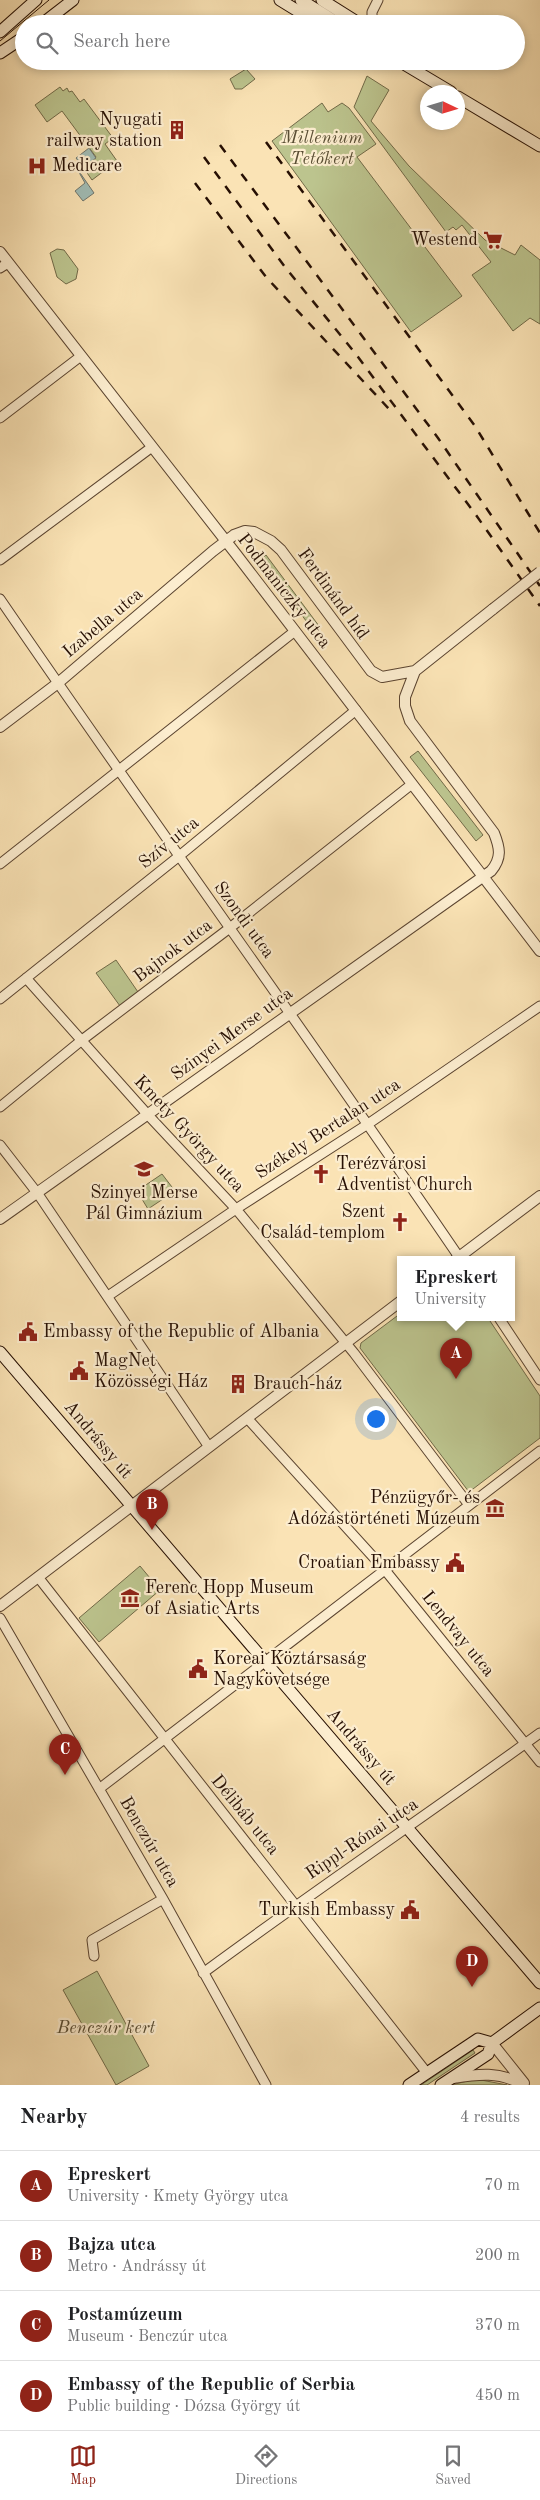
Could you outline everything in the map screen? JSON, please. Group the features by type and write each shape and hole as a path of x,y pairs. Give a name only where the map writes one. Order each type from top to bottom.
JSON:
{"main road":[{"path":"19,15 36,0"},
{"path":"54,15 73,0"},
{"path":"280,0 304,15"},
{"path":"301,0 325,15"},
{"path":"322,0 346,15"},
{"path":"0,32 15,19"},
{"path":"0,54 15,43"},
{"path":"413,70 439,85"},
{"path":"465,100 540,146"},
{"name":"Andrássy út","path":"0,1352 540,1983"},
{"path":"445,2082 488,2054 492,2042 540,2008"},
{"path":"409,2085 478,2039 492,2042"}],"street":[{"path":"372,15 378,0"},
{"name":"Podmaniczky utca","path":"0,252 4,265 81,356 226,541 540,951"},
{"path":"0,418 81,356"},
{"path":"0,560 152,447"},
{"name":"Ferdinánd híd","path":"226,541 245,531 254,532 281,550 372,671 382,677 416,670 540,572"},
{"name":"Izabella utca","path":"0,727 58,683 226,541"},
{"name":"Szondi utca","path":"0,599 178,857 232,927 368,1124 456,1256"},
{"path":"0,864 295,631"},
{"name":"Ferdinánd híd","path":"416,670 405,697 405,706 410,721 494,832 499,846 498,863 483,876"},
{"name":"Szív utca","path":"0,999 178,857 356,710"},
{"name":"Bajnok utca","path":"0,1107 82,1040 232,927 412,784"},
{"name":"Szinyei Merse utca","path":"0,1219 38,1194 290,1012 483,876"},
{"name":"Kmety György utca","path":"26,978 148,1115 236,1209 346,1343 469,1505"},
{"name":"Székely Bertalan utca","path":"108,1296 236,1209 368,1124 540,1006"},
{"path":"0,1145 38,1194 209,1447"},
{"path":"462,1256 540,1196"},
{"path":"0,1606 397,1304"},
{"path":"501,1321 540,1380"},
{"name":"Lendvay utca","path":"247,1418 385,1570 540,1762"},
{"path":"99,1789 264,1660 280,1650 540,1450"},
{"name":"Délibáb utca","path":"38,1577 163,1739 296,1904 427,2074"},
{"name":"Benczúr utca","path":"0,1618 163,1899 266,2085"},
{"name":"Rippl-Rónai utca","path":"203,1973 296,1904 425,1816 540,1733"},
{"path":"94,1956 92,1940 163,1899"},
{"path":"492,2042 524,2085"},
{"path":"445,2082 486,2073 515,2080 524,2085"}],"green space":[{"path":"247,70 255,79 242,89 235,89 230,79"},
{"path":"367,76 389,90 371,121 409,166 485,240 515,255 521,245 540,260 540,324 530,318 513,331 472,275 491,262 462,225 456,230 453,227 446,232 354,107"},
{"path":"60,87 63,91 67,88 69,92 72,91 80,102 84,99 113,138 105,144 117,161 92,180 83,167 96,157 62,111 47,122 35,105"},
{"name":"Millenium Tetőkert","path":"322,103 328,112 342,103 349,108 376,144 357,157 462,296 411,332 272,141"},
{"path":"57,249 64,250 78,269 76,279 66,284 57,277 50,253"},
{"path":"266,555 319,626 313,630 260,560"},
{"path":"418,751 483,835 476,841 410,757"},
{"path":"116,960 138,992 120,1006 96,973"},
{"path":"162,1174 175,1191 148,1209 137,1191"},
{"path":"397,1316 397,1321 490,1321 540,1396 540,1438 469,1492 360,1348 361,1343"},
{"path":"140,1566 160,1590 99,1642 79,1618"},
{"name":"Benczúr kert","path":"97,1971 149,2066 116,2085 63,1990"},
{"path":"473,2050 475,2053 427,2085 421,2085"},
{"path":"476,2079 507,2085 451,2085"}],"water":[{"path":"89,148 96,158 83,167 76,158"},
{"path":"76,167 94,193 83,201 75,191 85,183"}],"tram line":[{"path":"31,15 49,0"},
{"path":"0,41 15,28"}],"railway":[{"path":"266,142 475,426 540,533"},
{"path":"220,145 438,438 540,586"},
{"path":"204,157 285,267 355,353 476,515 540,606"},
{"path":"195,183 266,277 390,410"}],"place":[{"name":"Nyugati railway station","path":"177,130"},
{"name":"Medicare","path":"37,166"},
{"name":"Westend","path":"493,240"},
{"name":"Szinyei Merse Pál Gimnázium","path":"144,1169"},
{"name":"Terézvárosi Adventist Church","path":"321,1174"},
{"name":"Szent Család-templom","path":"400,1222"},
{"name":"Embassy of the Republic of Albania","path":"28,1332"},
{"name":"MagNet Közösségi Ház","path":"79,1371"},
{"name":"Epreskert","path":"456,1379"},
{"name":"Brauch-ház","path":"238,1384"},
{"name":"Pénzügyőr- és Adózástörténeti Múzeum","path":"495,1508"},
{"name":"Bajza utca","path":"152,1530"},
{"name":"Croatian Embassy","path":"455,1563"},
{"name":"Ferenc Hopp Museum of Asiatic Arts","path":"130,1598"},
{"name":"Koreai Köztársaság Nagykövetsége","path":"198,1669"},
{"name":"Postamúzeum","path":"65,1775"},
{"name":"Turkish Embassy","path":"410,1910"},
{"name":"Embassy of the Republic of Serbia","path":"472,1987"}]}
